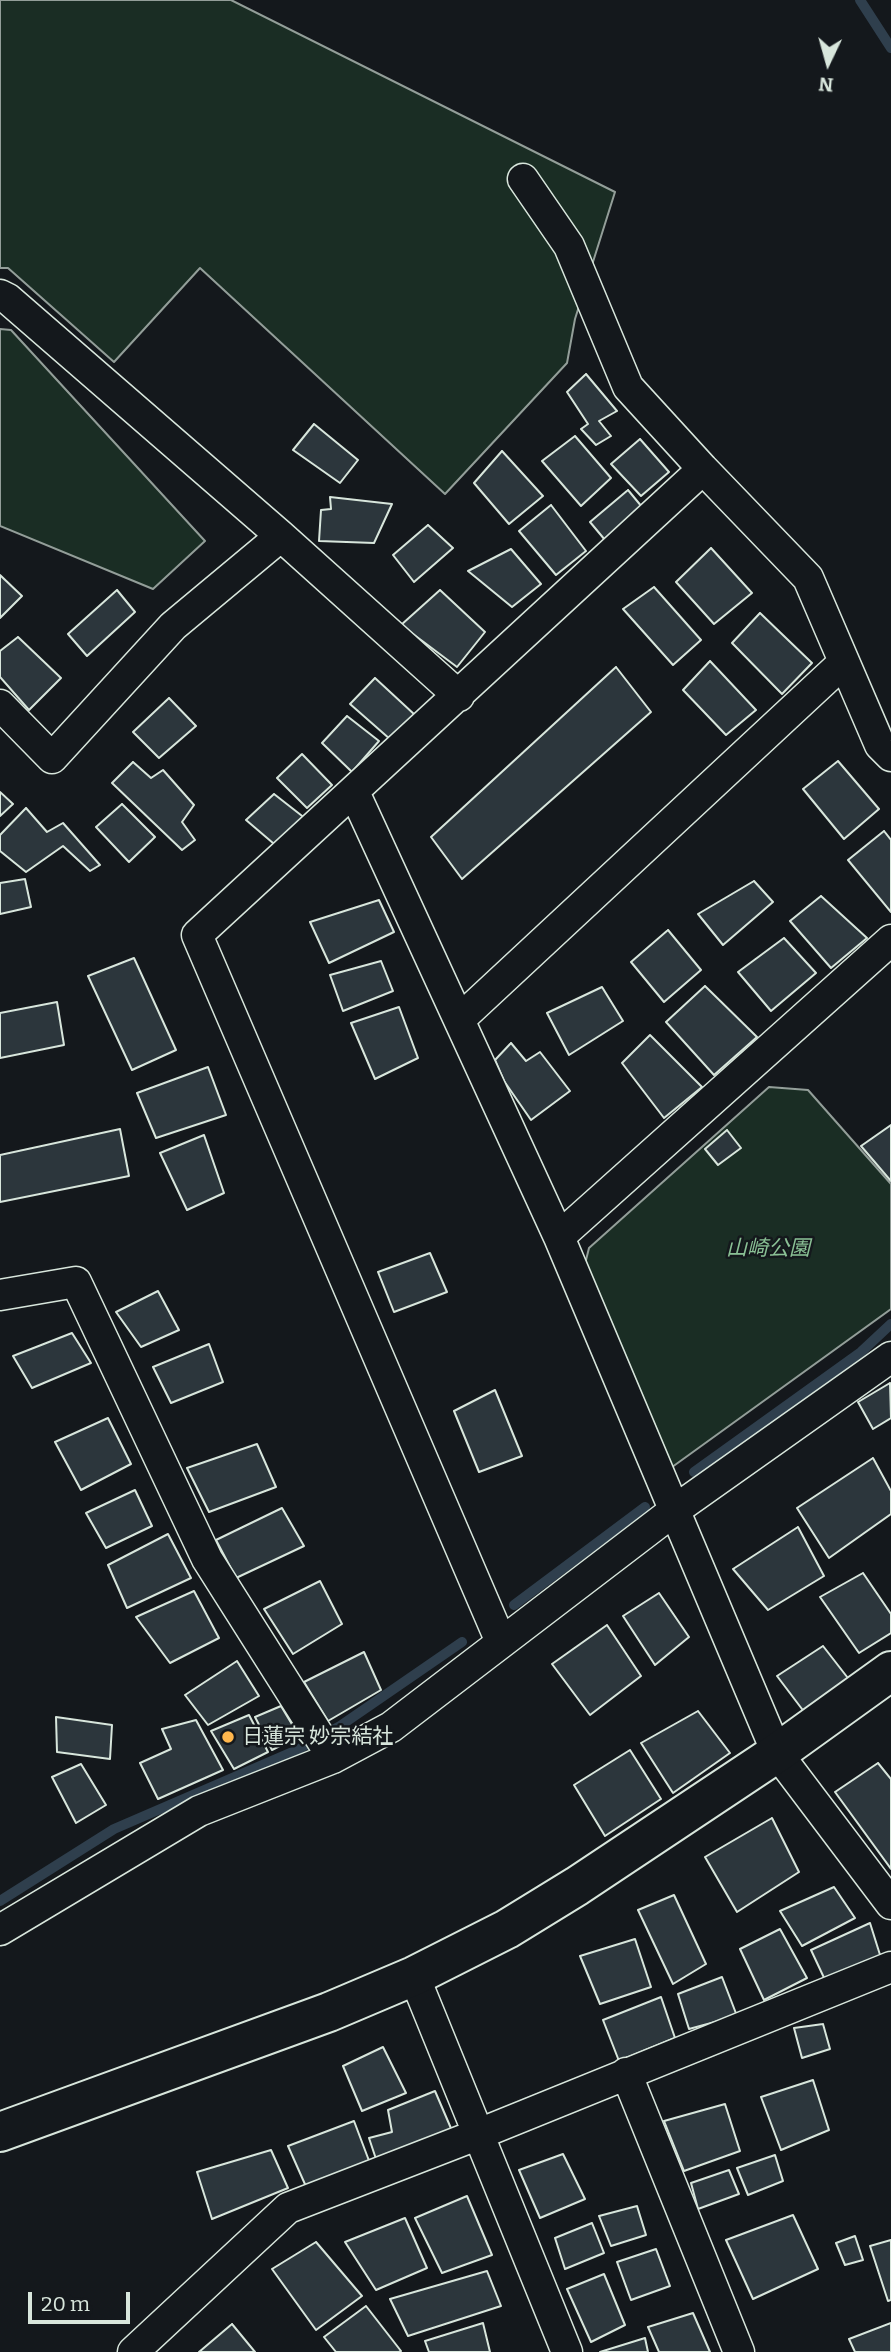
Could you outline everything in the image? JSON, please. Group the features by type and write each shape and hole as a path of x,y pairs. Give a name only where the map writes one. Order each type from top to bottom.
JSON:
{"street":[{"path":"523,179 569,246 628,387 808,578 880,746 891,756"},
{"path":"0,295 8,299 281,536 459,696"},
{"path":"501,1642 197,935 703,469"},
{"path":"0,705 52,758 173,626 281,536"},
{"path":"459,1020 844,663"},
{"path":"354,792 559,1237 777,1753 891,1904"},
{"path":"559,1237 891,940"},
{"path":"0,1295 76,1282 207,1559 324,1744"},
{"path":"0,1930 199,1811 324,1744 391,1727 675,1510 891,1357"},
{"path":"0,2132 329,2012 414,1976 507,1929 777,1753 891,1671"},
{"path":"132,2352 288,2208 479,2134 891,1967"},
{"path":"414,1976 567,2352"},
{"path":"625,2073 739,2352"}],"green space":[{"path":"0,0 231,0 615,192 575,319 567,363 445,494 200,268 114,362 8,268 0,268"},
{"path":"0,329 11,330 205,541 153,589 0,526"},
{"name":"山崎公園","path":"769,1087 808,1090 891,1184 891,1309 668,1470 584,1268 589,1248"}],"building":[{"path":"586,374 617,411 599,421 611,436 596,445 581,429 588,424 567,392"},
{"path":"314,424 358,460 340,483 293,450"},
{"path":"575,436 611,478 581,506 542,461"},
{"path":"640,439 669,472 641,496 611,464"},
{"path":"502,451 543,496 509,524 474,483"},
{"path":"628,490 647,513 610,546 590,522"},
{"path":"330,497 392,504 374,543 319,541 321,510 331,509"},
{"path":"551,505 586,551 556,575 519,531"},
{"path":"428,525 453,548 414,582 393,555"},
{"path":"711,548 752,593 714,624 676,582"},
{"path":"511,549 541,584 512,607 468,571"},
{"path":"0,575 22,596 0,618"},
{"path":"654,587 701,640 673,665 623,609"},
{"path":"117,590 135,612 87,656 68,634"},
{"path":"440,590 485,632 457,667 401,625"},
{"path":"760,613 812,663 782,694 732,643"},
{"path":"18,637 61,678 29,710 0,677 0,651"},
{"path":"710,661 756,710 726,735 683,690"},
{"path":"616,667 651,712 462,879 431,837"},
{"path":"375,678 415,715 391,740 350,704"},
{"path":"169,698 196,726 159,758 133,732"},
{"path":"347,716 379,741 352,772 322,743"},
{"path":"302,754 332,785 307,808 277,778"},
{"path":"838,761 879,809 844,839 803,789"},
{"path":"133,762 151,778 163,770 194,805 182,822 195,840 182,850 112,783"},
{"path":"0,792 13,804 0,816"},
{"path":"274,794 306,819 280,849 246,820"},
{"path":"122,804 155,837 129,862 96,827"},
{"path":"26,808 47,832 63,823 100,865 90,871 63,846 26,872 0,851 0,835"},
{"path":"884,831 891,840 891,912 848,860"},
{"path":"25,879 31,907 0,914 0,883"},
{"path":"754,881 773,902 723,945 698,914"},
{"path":"821,896 867,938 831,968 790,921"},
{"path":"379,900 394,932 329,963 310,922"},
{"path":"668,930 701,970 664,1002 631,962"},
{"path":"784,938 816,973 771,1011 738,972"},
{"path":"134,958 176,1050 132,1070 88,976"},
{"path":"381,961 393,991 343,1011 330,975"},
{"path":"705,986 757,1037 714,1075 666,1022"},
{"path":"602,987 623,1021 569,1055 547,1013"},
{"path":"57,1002 64,1045 0,1058 0,1013"},
{"path":"399,1007 418,1058 375,1079 351,1023"},
{"path":"650,1035 702,1087 664,1118 622,1063"},
{"path":"511,1043 526,1061 540,1052 570,1091 531,1120 504,1081 495,1060"},
{"path":"208,1067 226,1115 156,1138 137,1093"},
{"path":"891,1125 891,1181 861,1146"},
{"path":"120,1129 129,1176 0,1202 0,1155"},
{"path":"727,1130 741,1148 718,1165 705,1149"},
{"path":"204,1135 224,1193 187,1210 160,1153"},
{"path":"430,1253 447,1292 394,1312 378,1272"},
{"path":"158,1291 179,1330 141,1347 116,1312"},
{"path":"72,1333 91,1363 32,1388 13,1356"},
{"path":"209,1344 223,1382 171,1403 153,1367"},
{"path":"890,1383 891,1418 873,1429 858,1402"},
{"path":"495,1390 522,1456 479,1472 454,1411"},
{"path":"108,1418 131,1464 81,1490 55,1442"},
{"path":"257,1444 276,1487 209,1512 187,1468"},
{"path":"873,1458 891,1491 891,1514 829,1558 797,1508"},
{"path":"135,1490 152,1526 106,1548 86,1513"},
{"path":"282,1508 304,1546 236,1578 216,1540"},
{"path":"798,1527 824,1576 768,1610 733,1569"},
{"path":"168,1534 191,1578 127,1608 108,1565"},
{"path":"863,1573 891,1614 891,1633 859,1653 820,1597"},
{"path":"320,1581 342,1624 293,1654 264,1609"},
{"path":"194,1591 219,1638 170,1663 136,1617"},
{"path":"659,1593 689,1637 655,1665 623,1616"},
{"path":"607,1625 641,1676 590,1715 552,1664"},
{"path":"823,1646 851,1682 805,1713 777,1676"},
{"path":"364,1652 381,1690 328,1721 304,1682"},
{"path":"237,1661 259,1696 208,1725 185,1695"},
{"path":"281,1706 299,1736 272,1750 255,1717"},
{"path":"698,1711 730,1753 673,1793 641,1743"},
{"path":"249,1715 268,1752 234,1769 211,1731"},
{"path":"56,1717 112,1725 110,1759 57,1752"},
{"path":"196,1720 223,1770 158,1799 140,1763 171,1749 162,1729"},
{"path":"630,1750 661,1799 605,1836 574,1785"},
{"path":"878,1763 891,1779 891,1869 835,1792"},
{"path":"81,1764 106,1805 76,1823 52,1777"},
{"path":"772,1818 799,1872 737,1912 705,1857"},
{"path":"834,1887 855,1918 802,1946 780,1911"},
{"path":"674,1895 706,1964 673,1984 638,1910"},
{"path":"870,1923 881,1958 826,1982 811,1950"},
{"path":"780,1929 807,1978 764,2000 740,1949"},
{"path":"635,1939 651,1987 600,2004 580,1956"},
{"path":"722,1977 737,2016 689,2029 678,1994"},
{"path":"661,1997 675,2038 619,2061 603,2020"},
{"path":"823,2024 830,2049 802,2058 794,2028"},
{"path":"383,2047 406,2093 362,2111 343,2066"},
{"path":"813,2080 829,2130 781,2150 761,2097"},
{"path":"435,2091 453,2133 378,2165 369,2138 392,2132 388,2110"},
{"path":"725,2104 740,2151 684,2171 664,2121"},
{"path":"354,2121 371,2166 308,2191 288,2146"},
{"path":"271,2150 288,2188 212,2219 197,2172"},
{"path":"563,2154 585,2199 540,2218 519,2170"},
{"path":"775,2155 783,2181 748,2195 737,2168"},
{"path":"729,2170 739,2194 698,2209 691,2183"},
{"path":"467,2196 492,2255 442,2273 415,2218"},
{"path":"637,2206 646,2235 611,2246 599,2216"},
{"path":"793,2215 818,2269 753,2299 726,2240"},
{"path":"405,2218 427,2268 376,2290 345,2242"},
{"path":"592,2223 604,2253 565,2269 555,2238"},
{"path":"855,2236 863,2260 845,2265 836,2243"},
{"path":"891,2240 891,2300 888,2301 870,2246"},
{"path":"316,2242 362,2296 316,2330 272,2269"},
{"path":"656,2249 670,2286 631,2300 617,2262"},
{"path":"487,2271 501,2306 408,2336 390,2299"},
{"path":"604,2274 625,2325 591,2342 567,2289"},
{"path":"366,2306 401,2351 336,2352 324,2337"},
{"path":"693,2313 710,2352 659,2352 648,2327"},
{"path":"483,2323 490,2352 429,2352 425,2341"},
{"path":"891,2323 891,2352 855,2352 849,2339"},
{"path":"232,2324 255,2352 199,2352"},
{"path":"645,2338 648,2352 600,2352"}],"waterway":[{"path":"860,0 891,48"},
{"path":"694,1472 861,1352 891,1324"},
{"path":"514,1605 645,1507"},
{"path":"0,1901 114,1829 297,1750 340,1726 462,1642"}],"place":[{"name":"日蓮宗 妙宗結社","path":"228,1737"}]}
